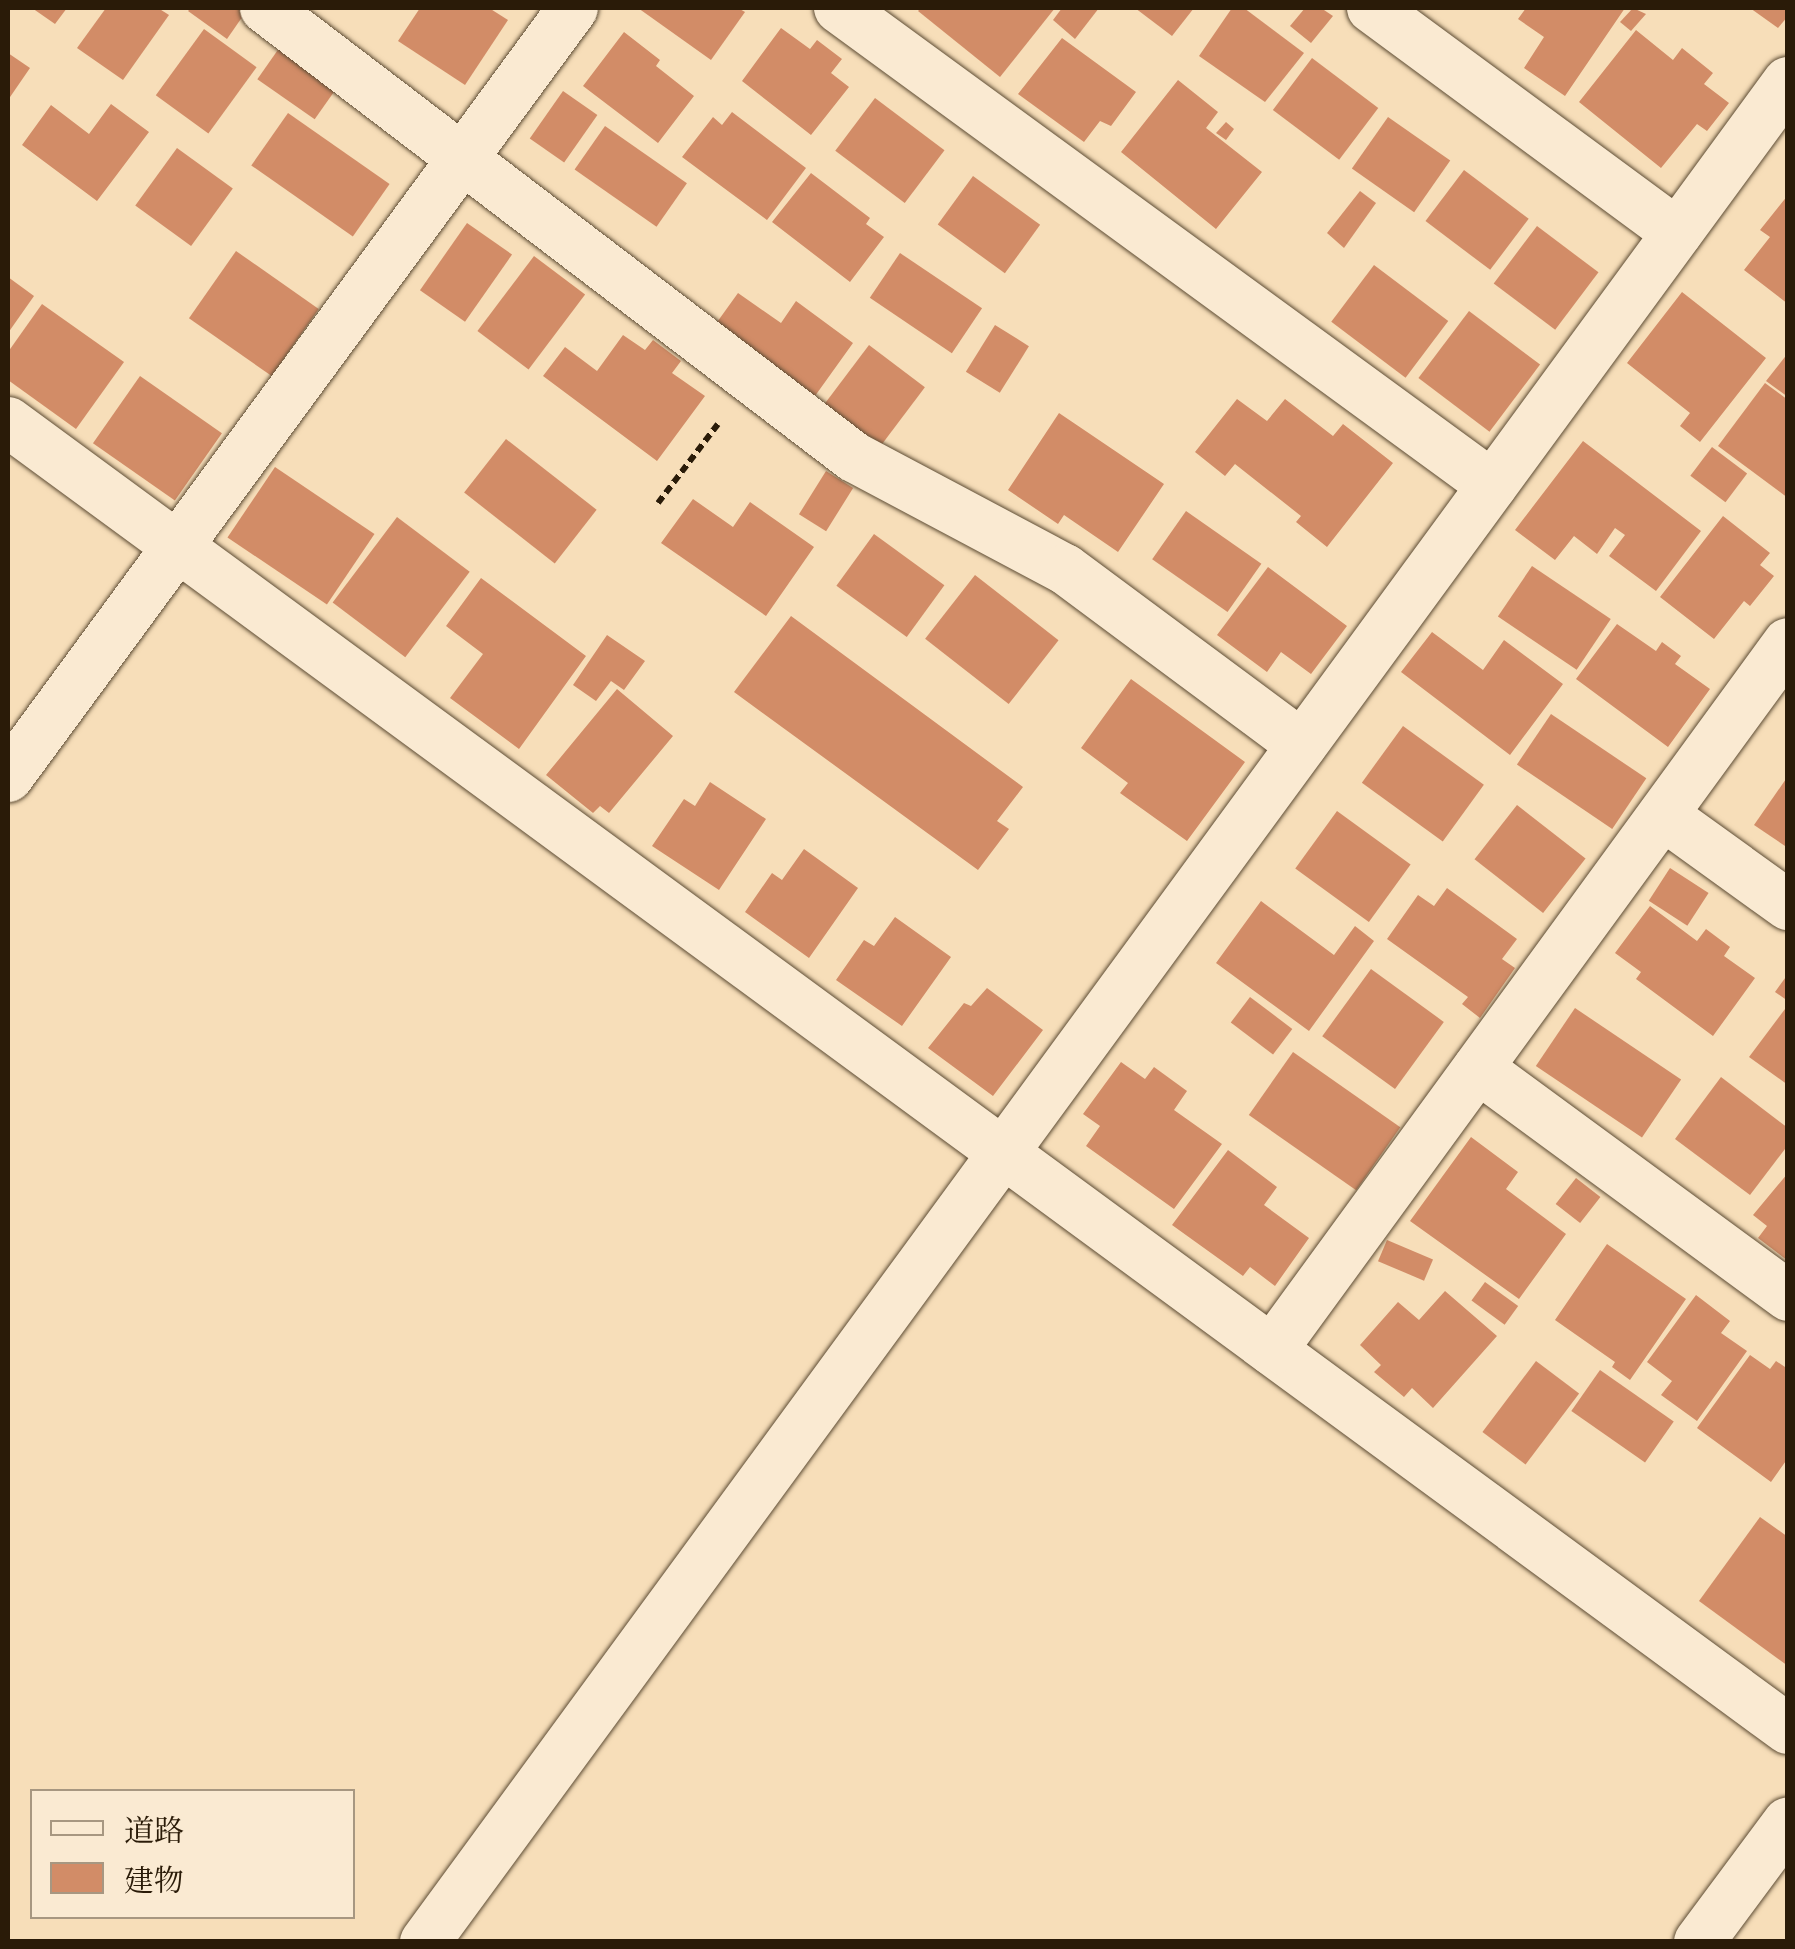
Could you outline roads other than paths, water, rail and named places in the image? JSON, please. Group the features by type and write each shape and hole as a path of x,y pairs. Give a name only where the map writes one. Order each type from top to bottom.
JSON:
{"street":[{"path":"265,8 854,457 1065,569 1302,745"},
{"path":"8,777 573,8"},
{"path":"840,8 1492,486"},
{"path":"1372,8 1676,234"},
{"path":"425,1942 1788,82"},
{"path":"8,422 1788,1729"},
{"path":"1272,1350 1788,644"},
{"path":"1663,814 1788,905"},
{"path":"1478,1068 1788,1296"},
{"path":"1698,1942 1788,1822"}]}
